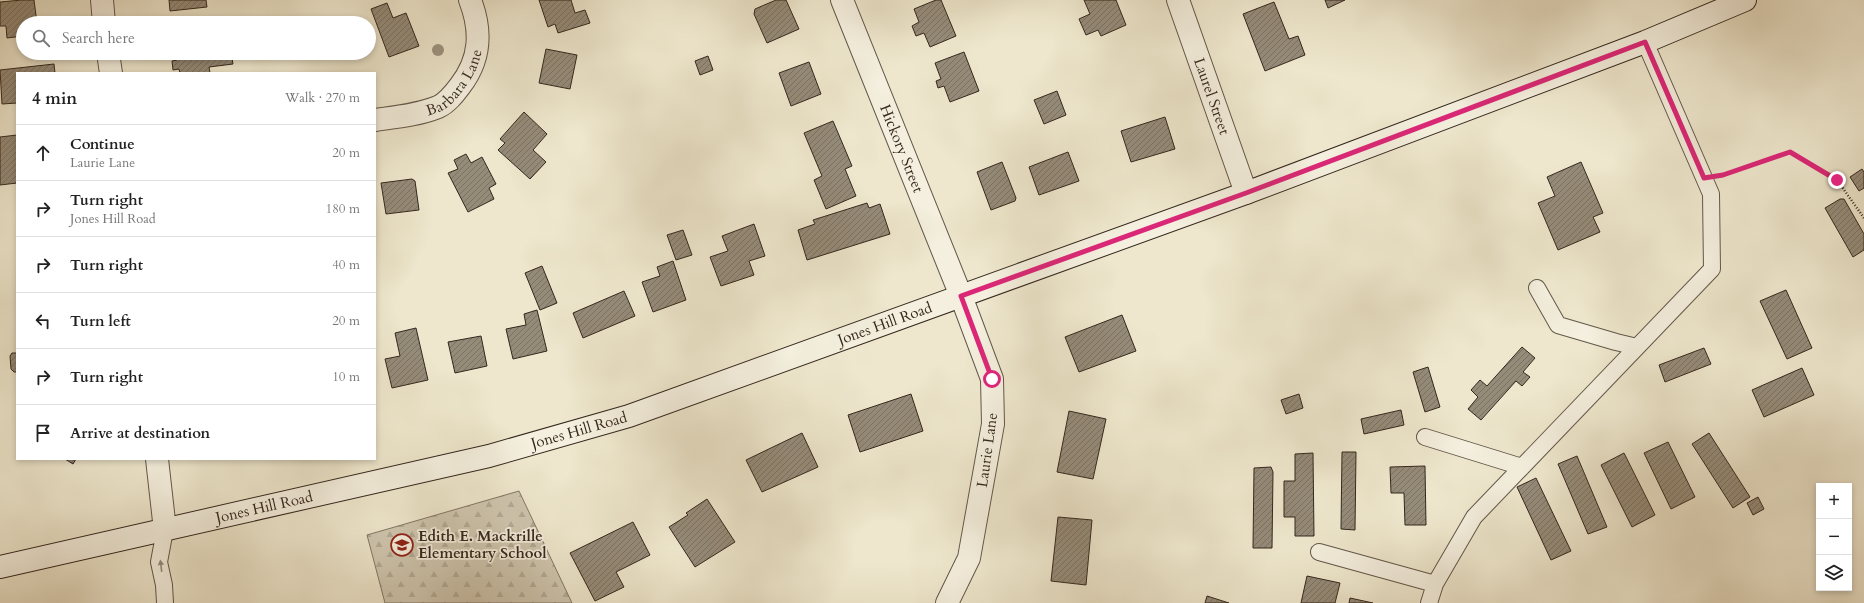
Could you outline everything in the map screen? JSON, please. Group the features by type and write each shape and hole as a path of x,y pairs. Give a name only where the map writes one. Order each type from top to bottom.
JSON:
{"main road":[{"path":"102,0 103,16"},
{"name":"Barbara Lane","path":"376,120 419,113 439,106 454,95 467,78 475,60 478,38 476,17 470,0"},
{"name":"Hickory Street","path":"842,0 961,296"},
{"name":"Laurel Street","path":"1178,0 1246,193"},
{"name":"Jones Hill Road","path":"0,567 488,456 630,416 1246,193 1645,42 1745,0"},
{"path":"109,60 111,72"},
{"name":"Laurie Lane","path":"947,603 969,558 994,424 992,379 961,296"},
{"path":"157,460 165,530"}],"lane":[{"path":"1429,603 1434,584 1474,517 1712,269 1711,194 1645,42"},
{"path":"1536,288 1558,325 1637,347"},
{"path":"1425,436 1522,467"},
{"path":"165,530 159,562 164,585 165,603"},
{"path":"1319,552 1434,584"}],"path":[{"path":"1704,178 1723,175 1790,152 1837,180 1864,218"}],"green space":[{"path":"519,491 572,603 385,603 367,535"}],"building":[{"path":"34,0 36,16 16,16 16,37 7,38 6,26 0,26 0,2"},
{"path":"169,0 206,0 207,7 170,11"},
{"path":"539,0 571,0 575,13 585,10 590,23 558,33 555,24 548,27"},
{"path":"776,0 786,0 799,29 767,43 754,14 755,9"},
{"path":"936,0 941,0 956,36 930,47 924,33 916,36 912,26 919,22 914,9"},
{"path":"1084,0 1116,0 1126,25 1101,36 1098,30 1086,35 1079,19 1090,14"},
{"path":"1325,0 1345,0 1328,8"},
{"path":"1274,2 1289,39 1298,36 1305,55 1265,71 1243,14"},
{"path":"387,3 393,18 406,13 419,46 389,57 376,22 376,16 374,16 371,9"},
{"path":"546,49 577,55 570,89 539,83"},
{"path":"964,52 979,91 950,102 944,86 938,88 936,81 941,79 935,63"},
{"path":"708,56 713,70 700,75 695,61"},
{"path":"232,60 233,64 209,67 210,72 180,72 179,69 173,70 172,61"},
{"path":"809,62 821,94 791,106 779,73"},
{"path":"54,64 55,72 16,72 16,103 2,104 0,70"},
{"path":"1057,91 1066,115 1044,124 1034,100"},
{"path":"524,112 547,134 533,150 546,162 530,179 498,150 505,143 500,139"},
{"path":"1165,117 1175,149 1131,162 1121,131"},
{"path":"833,121 852,166 845,169 856,196 826,209 814,180 822,176 804,133"},
{"path":"16,135 16,183 0,185 0,137"},
{"path":"1068,152 1079,181 1039,195 1029,167"},
{"path":"466,154 471,163 482,157 496,184 489,188 494,199 468,212 448,173 458,169 454,160"},
{"path":"1002,162 1016,198 1015,201 991,210 977,172"},
{"path":"1581,162 1603,213 1593,217 1600,232 1558,250 1538,203 1555,196 1547,177"},
{"path":"1862,169 1864,172 1864,188 1859,191 1850,177"},
{"path":"412,179 415,181 419,210 386,214 381,183"},
{"path":"1840,199 1844,199 1864,234 1864,250 1853,257 1825,208"},
{"path":"867,203 869,208 880,204 890,234 807,260 798,230 815,224 813,220"},
{"path":"754,224 765,256 749,261 754,275 721,286 710,257 728,251 722,236"},
{"path":"683,230 692,255 676,260 667,235"},
{"path":"673,261 686,300 653,312 642,282 660,276 657,267"},
{"path":"542,266 557,303 540,310 525,273"},
{"path":"1786,290 1812,348 1787,359 1760,301"},
{"path":"624,291 635,316 583,338 573,313"},
{"path":"537,310 547,351 513,359 506,329 526,325 524,314"},
{"path":"1122,315 1136,351 1079,372 1065,337"},
{"path":"416,328 428,380 392,388 385,359 400,356 395,333"},
{"path":"481,336 487,366 455,373 448,342"},
{"path":"1522,347 1535,358 1523,372 1530,377 1522,386 1516,381 1481,420 1468,409 1478,397 1471,390 1480,380 1487,386"},
{"path":"1704,348 1711,364 1665,382 1659,365"},
{"path":"12,353 16,353 16,372 11,369 10,356"},
{"path":"1428,367 1440,407 1425,412 1413,372"},
{"path":"1802,368 1814,395 1764,417 1752,390"},
{"path":"911,394 923,431 860,452 848,415"},
{"path":"1299,394 1303,408 1286,414 1281,400"},
{"path":"1401,410 1404,425 1364,434 1361,419"},
{"path":"1069,411 1106,419 1093,479 1057,472"},
{"path":"802,433 818,467 762,492 746,460"},
{"path":"1709,433 1750,497 1733,508 1692,444"},
{"path":"1668,442 1695,497 1671,509 1644,453"},
{"path":"1342,452 1356,452 1355,530 1341,529"},
{"path":"1313,453 1314,536 1295,536 1295,517 1284,517 1284,481 1295,481 1295,454"},
{"path":"1624,453 1655,515 1632,527 1601,465"},
{"path":"1577,456 1607,527 1588,534 1558,464"},
{"path":"67,460 75,460 73,464"},
{"path":"1425,466 1426,525 1405,525 1404,493 1391,493 1390,467"},
{"path":"1271,467 1273,472 1272,548 1253,548 1254,468"},
{"path":"1536,478 1571,551 1551,560 1517,487"},
{"path":"1758,497 1764,509 1753,515 1747,503"},
{"path":"707,499 735,542 695,567 669,527 688,515 686,513"},
{"path":"1058,517 1092,520 1086,585 1051,581"},
{"path":"633,522 650,555 616,572 624,587 595,601 570,553"},
{"path":"1307,576 1340,583 1335,603 1301,603"},
{"path":"1207,596 1229,603 1205,603"},
{"path":"1350,598 1373,603 1349,603"}],"place":[{"name":"Edith E. Mackrille Elementary School","path":"402,545"}],"route":[{"path":"992,379 961,296 1246,193 1645,42 1704,178 1723,175 1790,152 1837,180"}]}
